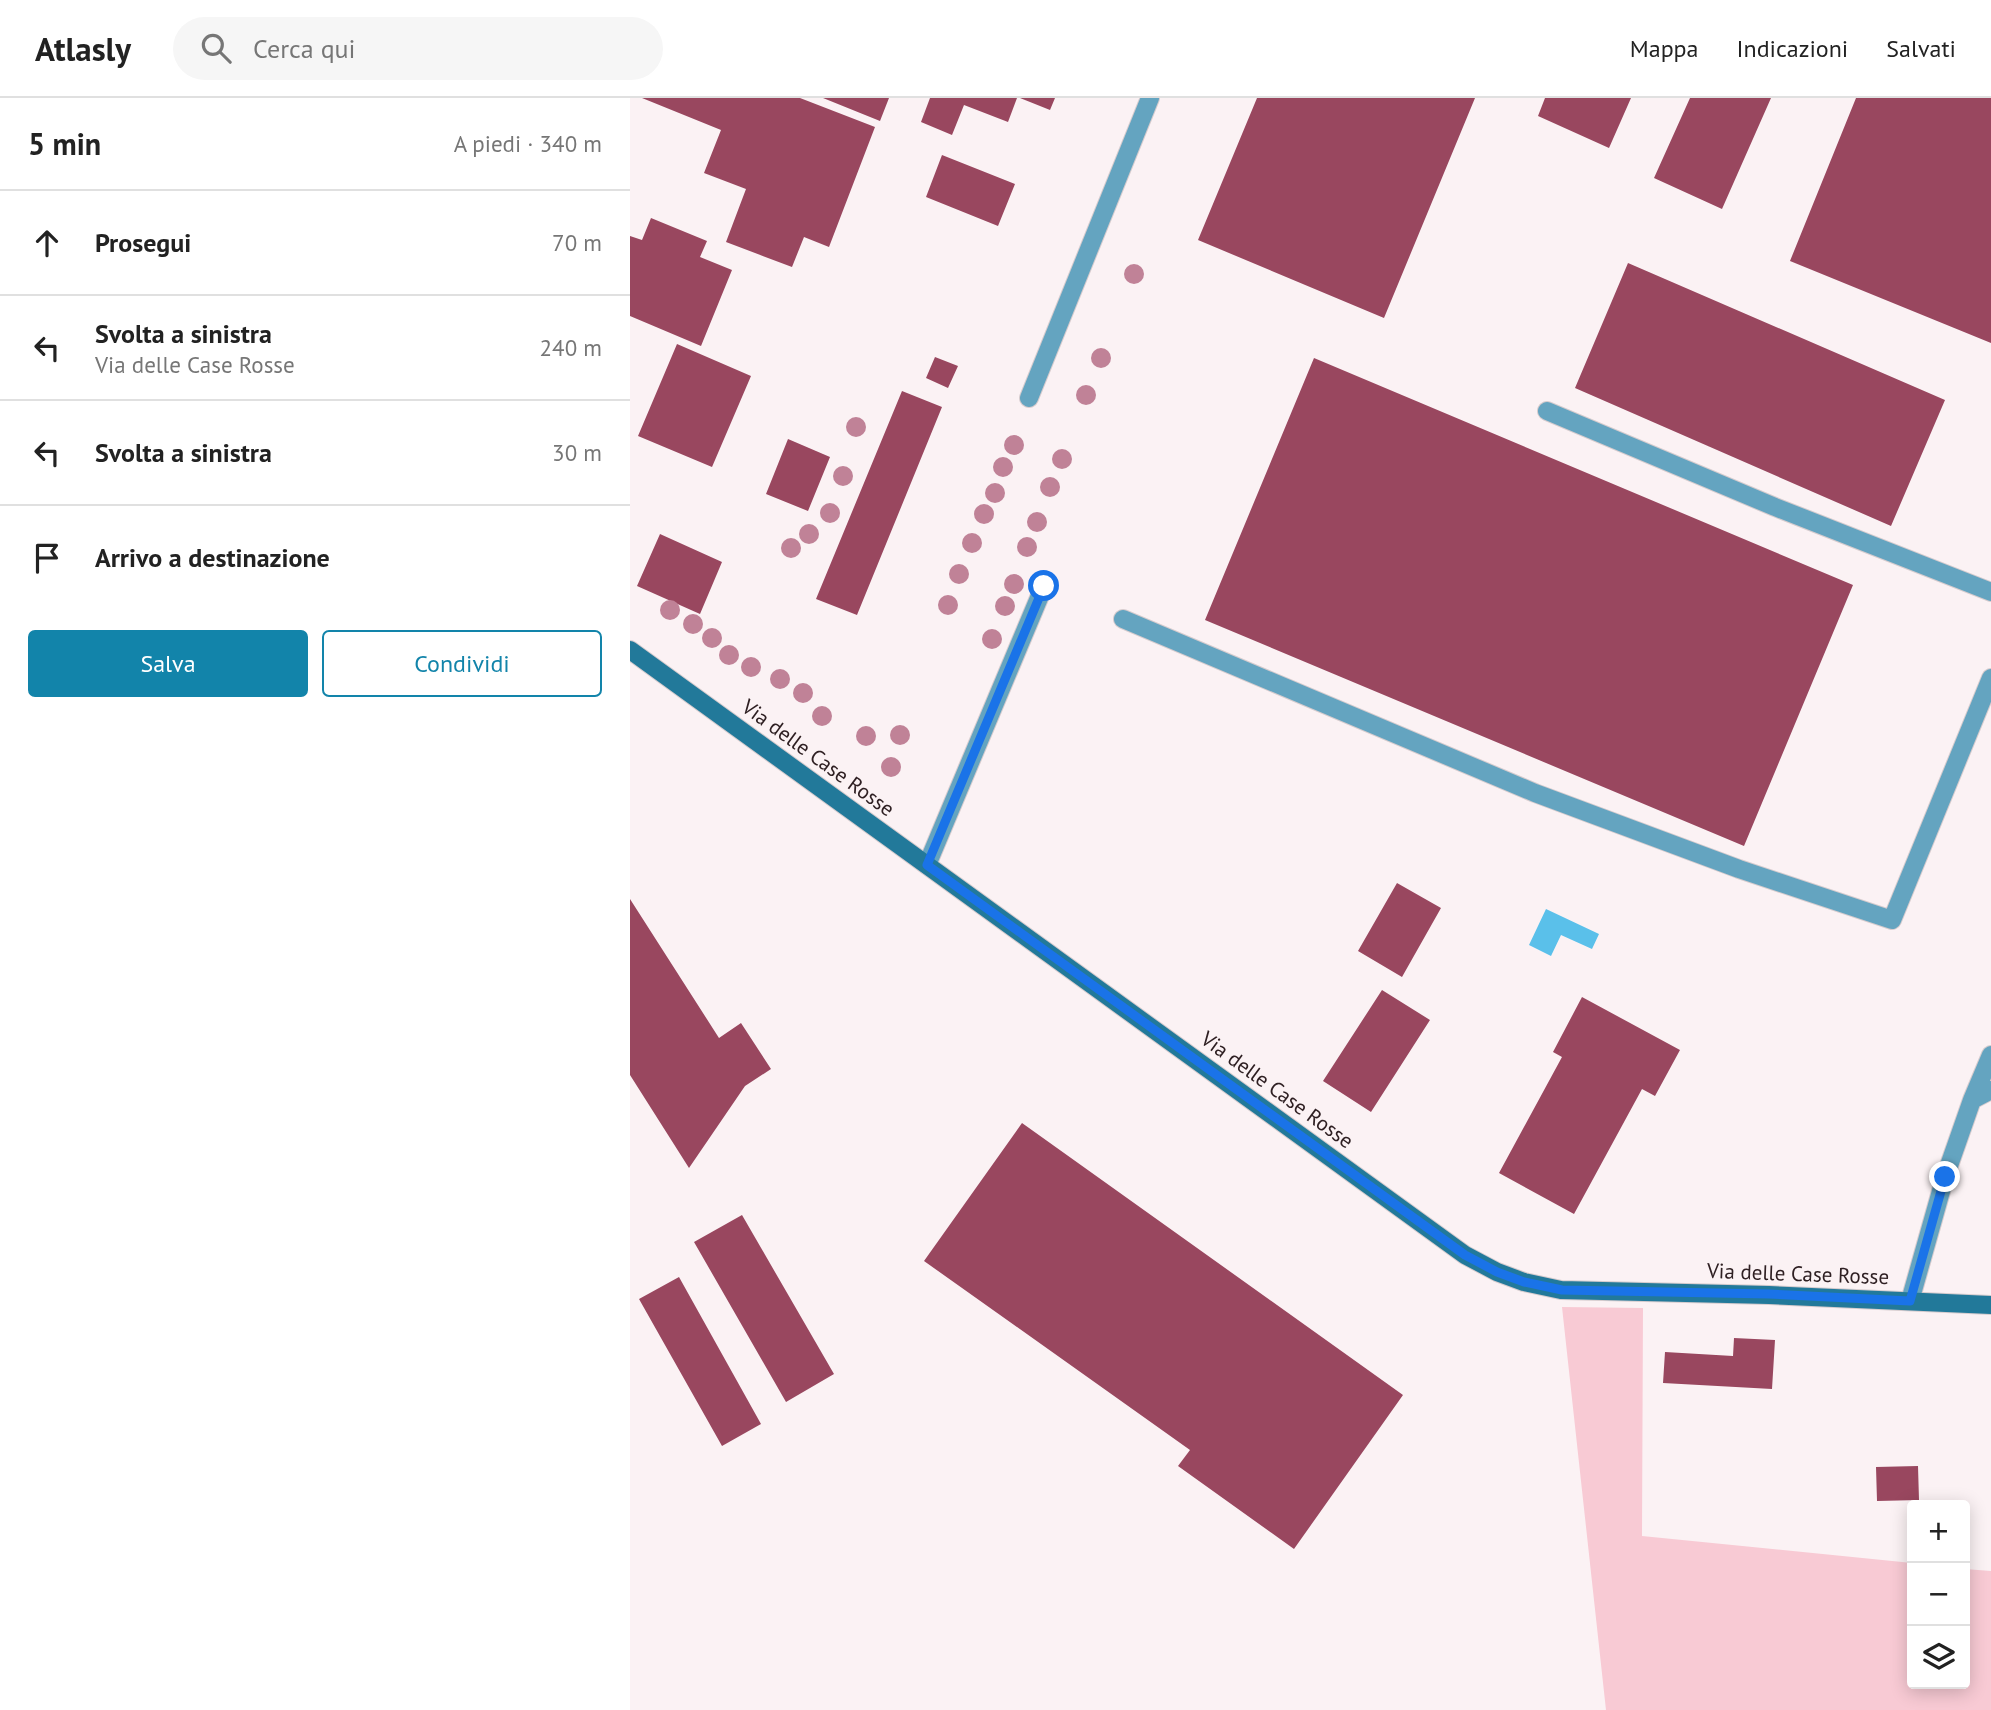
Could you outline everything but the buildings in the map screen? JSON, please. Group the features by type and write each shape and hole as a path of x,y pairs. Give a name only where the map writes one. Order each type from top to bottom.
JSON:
{"street":[{"name":"Via delle Case Rosse","path":"630,650 1465,1255 1497,1272 1524,1282 1562,1290 1769,1294 1991,1305"}],"lane":[{"path":"1029,398 1150,98"},
{"path":"1547,411 1991,592"},
{"path":"927,865 1044,586"},
{"path":"1123,619 1535,793 1739,869 1892,920 1991,678"},
{"path":"1910,1301 1945,1177 1991,1055"},
{"path":"1972,1100 1991,1090"}],"shaded area":[{"path":"1562,1307 1643,1308 1642,1536 1907,1562 1907,1689 1970,1689 1970,1569 1991,1571 1991,1710 1606,1710"}],"water":[{"path":"1546,909 1599,934 1592,949 1561,935 1551,956 1529,945"}],"route":[{"path":"1044,586 927,865 1465,1255 1497,1272 1524,1282 1562,1290 1769,1294 1910,1301 1945,1177"}]}
